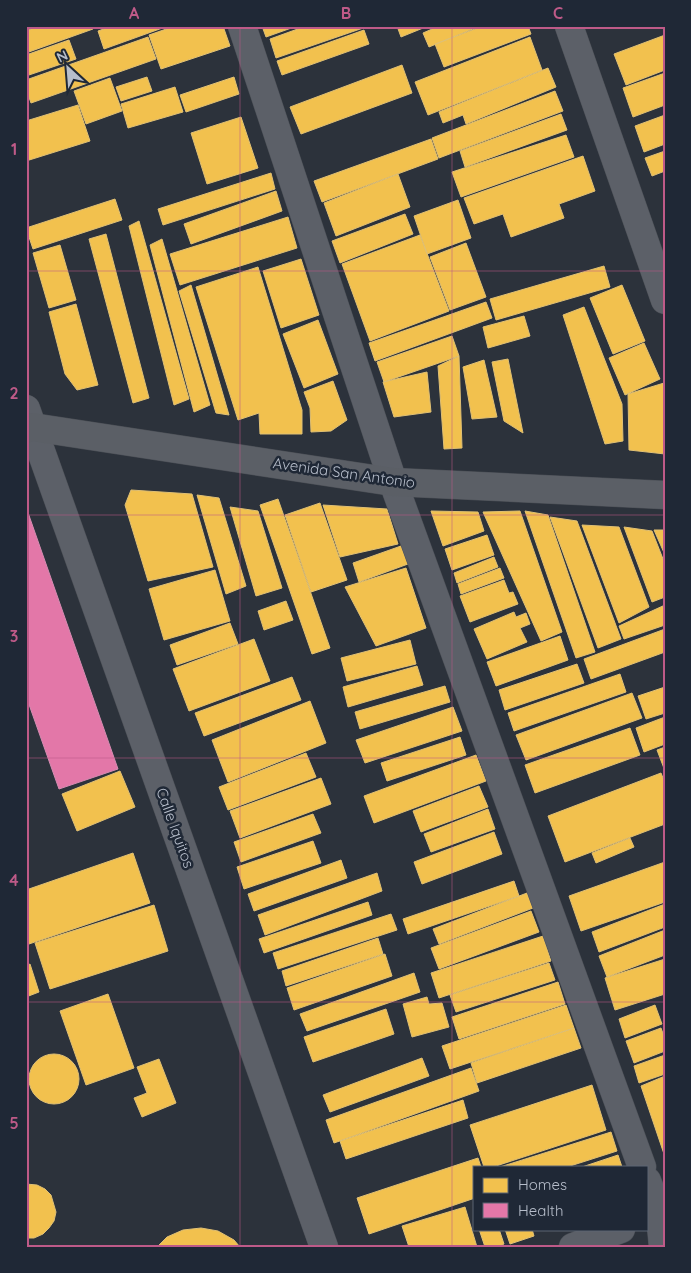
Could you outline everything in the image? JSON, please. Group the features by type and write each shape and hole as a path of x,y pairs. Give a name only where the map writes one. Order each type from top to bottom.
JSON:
{"main road":[{"name":"Avenida San Antonio","path":"28,422 393,482 665,494"}],"street":[{"path":"242,26 393,482 642,1166"},
{"path":"569,26 665,300"},
{"name":"Calle Iquitos","path":"28,422 324,1247"},
{"path":"648,1184 663,1247"},
{"path":"573,1247 618,1230"}],"building: Homes":[{"path":"39,26 92,26 93,29 26,53 26,31"},
{"path":"112,26 168,26 104,49 98,31"},
{"path":"175,26 223,26 230,46 161,69 149,35"},
{"path":"262,26 297,26 266,37"},
{"path":"306,26 369,26 276,58 270,39"},
{"path":"397,26 428,26 401,37"},
{"path":"439,26 480,26 429,47 423,33"},
{"path":"483,26 528,26 531,34 444,67 435,44"},
{"path":"364,30 369,44 282,75 277,61"},
{"path":"665,35 665,70 626,85 614,54"},
{"path":"148,37 156,59 31,103 26,89 26,80"},
{"path":"530,37 542,70 428,115 415,82"},
{"path":"69,40 76,59 26,76 26,55"},
{"path":"402,65 412,93 301,134 290,107"},
{"path":"548,68 556,87 466,124 463,115 443,123 439,112"},
{"path":"665,73 665,105 633,117 623,88"},
{"path":"147,77 152,91 121,101 116,87"},
{"path":"234,77 239,94 186,112 180,95"},
{"path":"110,78 122,111 86,124 74,91"},
{"path":"175,87 183,112 128,128 121,104"},
{"path":"555,91 563,111 439,158 432,138"},
{"path":"78,105 90,141 26,161 26,121"},
{"path":"561,114 567,130 465,167 460,151"},
{"path":"665,115 665,144 644,152 635,126"},
{"path":"241,117 258,168 207,184 191,133"},
{"path":"566,135 574,157 461,197 452,172"},
{"path":"431,139 438,159 322,202 314,181"},
{"path":"665,151 665,171 652,176 645,158"},
{"path":"583,156 595,191 559,204 564,218 511,237 503,214 474,224 464,198"},
{"path":"271,173 275,189 163,225 158,209"},
{"path":"398,174 410,207 336,236 324,203"},
{"path":"276,191 282,211 191,244 184,224"},
{"path":"115,199 122,220 33,249 26,228"},
{"path":"458,200 471,238 427,254 414,216"},
{"path":"405,214 413,234 340,263 332,241"},
{"path":"288,217 297,248 180,285 170,254"},
{"path":"139,221 189,399 174,405 129,226"},
{"path":"106,234 149,398 133,403 89,239"},
{"path":"420,235 449,311 370,341 342,264"},
{"path":"162,239 210,405 194,412 150,245"},
{"path":"466,243 486,297 450,310 430,257"},
{"path":"60,245 76,300 49,308 33,253"},
{"path":"301,259 319,315 281,328 263,271"},
{"path":"604,266 610,287 496,320 490,299"},
{"path":"258,267 302,410 302,434 260,434 259,413 238,420 196,287"},
{"path":"191,285 229,415 216,413 179,291"},
{"path":"622,285 645,341 613,354 590,298"},
{"path":"486,302 492,318 375,361 369,343"},
{"path":"76,304 98,385 77,390 65,374 49,312"},
{"path":"584,307 622,404 623,441 605,444 563,315"},
{"path":"524,316 530,336 488,348 483,327"},
{"path":"318,320 338,374 304,388 283,334"},
{"path":"452,336 459,356 384,382 377,362"},
{"path":"644,343 660,379 625,395 609,358"},
{"path":"459,356 462,448 444,449 438,366"},
{"path":"508,359 523,433 504,421 492,362"},
{"path":"484,360 497,417 472,419 463,367"},
{"path":"427,372 431,412 394,417 383,382"},
{"path":"333,381 347,420 331,431 311,432 310,408 304,392"},
{"path":"664,383 665,454 629,450 628,394"},
{"path":"131,490 192,494 213,567 148,581 125,505"},
{"path":"197,495 219,498 246,586 226,594"},
{"path":"278,499 330,648 312,654 260,505"},
{"path":"320,503 347,580 311,592 285,515"},
{"path":"323,505 387,509 398,544 340,557"},
{"path":"230,507 258,511 282,588 256,596"},
{"path":"431,511 478,512 484,531 443,546"},
{"path":"520,511 562,632 541,641 483,512"},
{"path":"525,511 548,515 595,652 576,658"},
{"path":"550,517 577,521 621,639 598,648"},
{"path":"582,525 619,527 649,607 619,623"},
{"path":"624,527 652,531 665,564 665,597 652,602"},
{"path":"654,530 665,530 665,555"},
{"path":"487,535 494,555 452,570 445,549"},
{"path":"401,546 408,564 359,582 353,563"},
{"path":"494,557 498,567 457,583 454,573"},
{"path":"406,568 426,628 376,646 345,587"},
{"path":"500,568 504,578 461,594 458,584"},
{"path":"215,570 230,621 164,640 149,589"},
{"path":"504,580 509,593 513,592 518,604 470,622 460,596"},
{"path":"286,601 293,620 264,630 258,611"},
{"path":"665,605 665,625 624,639 619,626"},
{"path":"514,612 516,617 526,613 530,624 520,628 527,642 487,659 474,629"},
{"path":"230,623 238,644 177,665 170,645"},
{"path":"665,629 665,652 591,679 584,659"},
{"path":"560,636 568,660 496,686 487,662"},
{"path":"254,639 270,681 189,711 173,669"},
{"path":"410,640 416,664 347,681 341,658"},
{"path":"577,664 584,683 505,710 499,690"},
{"path":"417,666 423,685 348,707 343,687"},
{"path":"620,674 626,692 514,731 508,713"},
{"path":"292,677 301,700 204,736 195,713"},
{"path":"445,686 450,702 360,729 355,712"},
{"path":"665,687 665,713 646,719 638,696"},
{"path":"632,693 642,718 526,760 516,735"},
{"path":"310,701 326,743 228,782 212,740"},
{"path":"453,707 462,731 365,763 356,740"},
{"path":"665,717 665,744 644,752 636,728"},
{"path":"630,728 640,755 535,793 525,765"},
{"path":"460,737 466,755 387,781 381,763"},
{"path":"665,747 665,771 657,750"},
{"path":"306,753 316,777 228,810 219,787"},
{"path":"476,755 486,781 374,823 364,796"},
{"path":"120,771 135,807 77,831 62,794"},
{"path":"661,773 665,783 665,824 565,862 548,816"},
{"path":"321,778 331,804 240,838 230,811"},
{"path":"479,786 488,807 421,832 413,811"},
{"path":"488,809 495,829 431,852 424,834"},
{"path":"313,814 321,833 241,862 234,842"},
{"path":"494,832 502,854 422,884 414,862"},
{"path":"630,838 634,847 596,863 592,853"},
{"path":"313,841 321,863 244,889 237,867"},
{"path":"133,853 150,903 26,945 26,890"},
{"path":"341,860 347,878 254,911 248,894"},
{"path":"665,862 665,902 581,931 569,896"},
{"path":"377,873 382,891 265,935 258,915"},
{"path":"514,881 519,896 408,934 403,919"},
{"path":"527,893 533,908 439,944 433,929"},
{"path":"368,902 372,915 264,953 259,939"},
{"path":"665,904 665,927 599,952 592,932"},
{"path":"154,905 168,951 50,989 35,943"},
{"path":"531,911 539,932 439,969 431,948"},
{"path":"391,914 397,930 278,969 273,953"},
{"path":"665,930 665,955 607,977 599,956"},
{"path":"543,936 551,961 439,998 431,973"},
{"path":"378,938 383,954 286,986 282,971"},
{"path":"385,954 392,976 294,1010 287,988"},
{"path":"665,959 665,994 615,1010 605,978"},
{"path":"549,963 555,980 456,1012 450,995"},
{"path":"30,964 39,992 26,997 26,966"},
{"path":"414,973 420,992 307,1031 300,1014"},
{"path":"558,982 565,1004 459,1039 452,1017"},
{"path":"108,994 134,1068 86,1085 60,1011"},
{"path":"427,997 429,1004 442,1003 449,1027 412,1037 403,1004"},
{"path":"566,1005 574,1028 450,1069 442,1046"},
{"path":"655,1005 662,1024 625,1038 619,1019"},
{"path":"386,1009 394,1034 313,1062 304,1037"},
{"path":"574,1028 581,1048 477,1083 471,1063"},
{"path":"661,1028 665,1039 665,1051 634,1063 626,1041"},
{"path":"49,1054 59,1054 72,1061 79,1074 79,1084 72,1097 59,1104 49,1104 40,1100 33,1093 29,1084 29,1074 33,1065 40,1058"},
{"path":"665,1055 665,1074 639,1083 634,1066"},
{"path":"422,1058 429,1076 330,1112 323,1095"},
{"path":"159,1059 176,1103 142,1117 134,1098 147,1093 137,1067"},
{"path":"471,1068 479,1091 334,1143 326,1120"},
{"path":"665,1076 665,1157 641,1086"},
{"path":"592,1085 606,1130 496,1166 484,1166 470,1125"},
{"path":"463,1100 468,1118 346,1159 340,1141"},
{"path":"611,1132 617,1151 570,1166 503,1166"},
{"path":"618,1155 622,1166 585,1166"},
{"path":"478,1158 481,1166 473,1166 473,1199 369,1234 357,1198"},
{"path":"26,1184 37,1185 45,1189 51,1195 56,1212 54,1221 49,1228 43,1234 34,1238 26,1238"},
{"path":"465,1207 477,1247 409,1247 402,1226"},
{"path":"201,1228 218,1231 234,1240 240,1247 157,1247 167,1237 183,1230"},
{"path":"479,1230 499,1230 504,1244 497,1247 485,1247"},
{"path":"505,1230 532,1230 534,1236 510,1244"}],"building: Health":[{"path":"26,507 118,769 59,789 26,696"}]}
